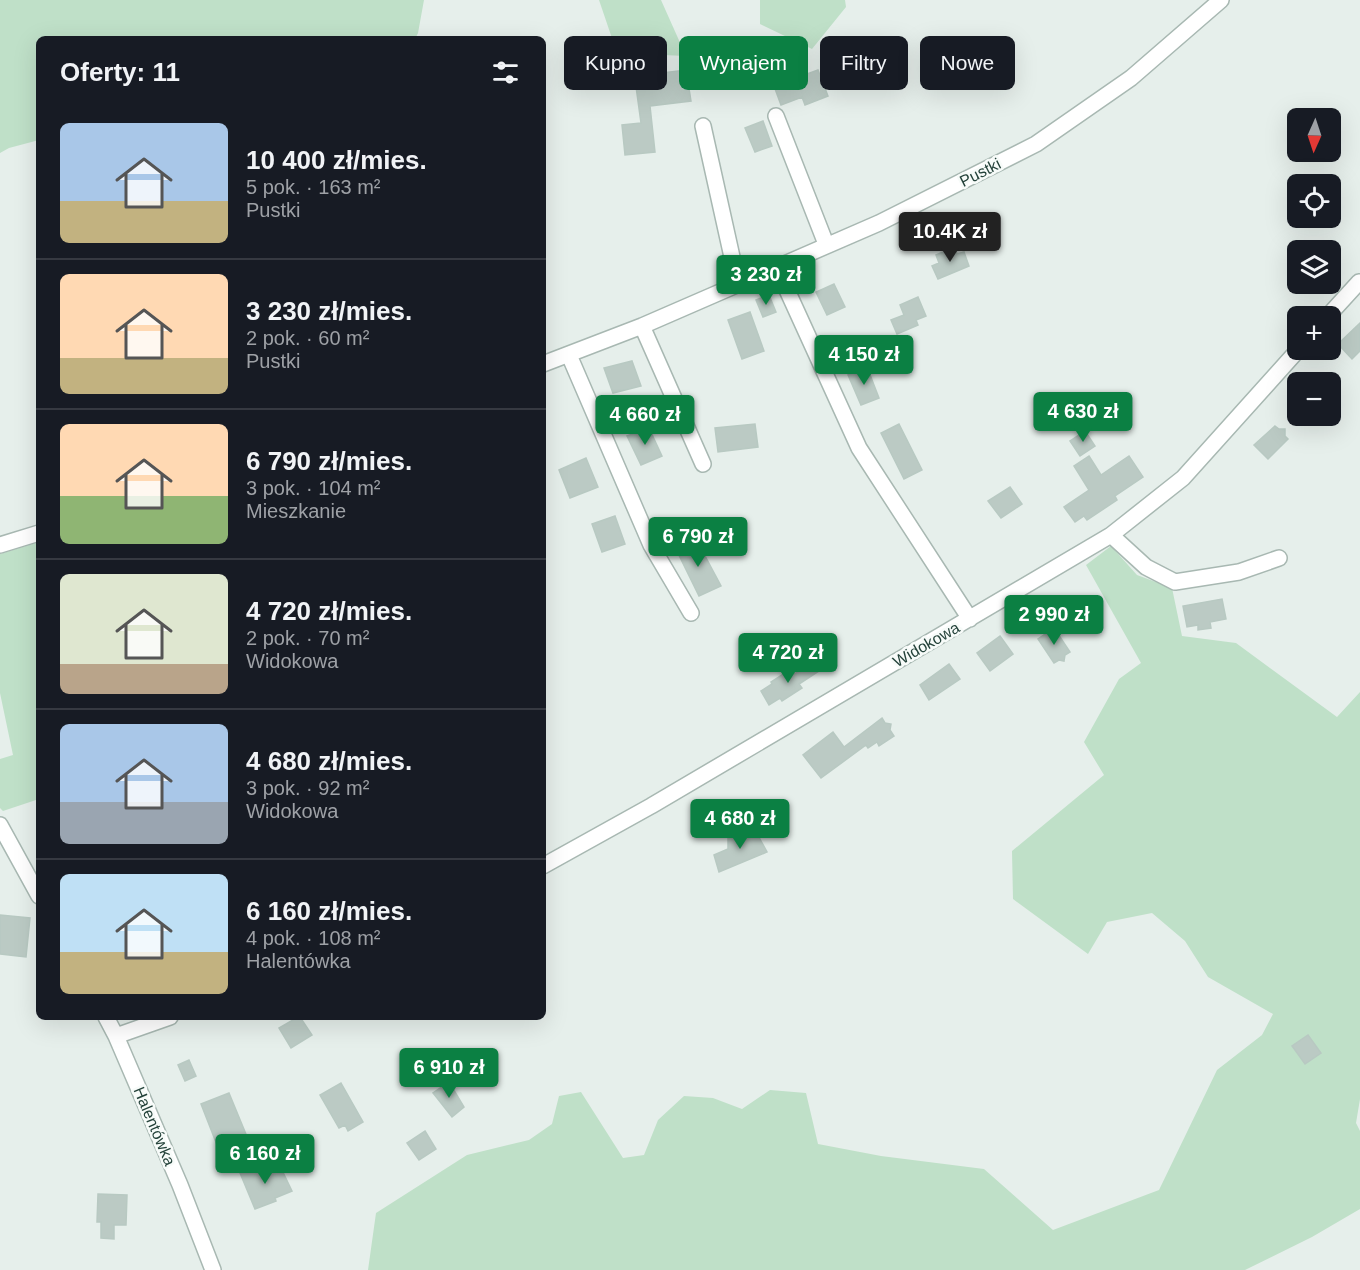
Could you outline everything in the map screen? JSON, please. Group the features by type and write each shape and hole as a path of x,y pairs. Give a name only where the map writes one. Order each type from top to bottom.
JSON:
{"street":[{"name":"Pustki","path":"546,363 642,326 826,244 879,223 1035,144 1131,78 1221,0"},
{"path":"776,116 826,244"},
{"path":"703,126 738,284"},
{"path":"777,267 859,448 970,619"},
{"path":"1337,306 1359,282"},
{"path":"642,326 703,464"},
{"path":"569,355 651,545 691,613"},
{"name":"Widokowa","path":"546,864 651,806 1111,535 1183,478 1289,360"},
{"path":"0,545 36,534"},
{"path":"1111,535 1146,567 1175,582 1239,572 1279,558"},
{"path":"0,825 36,891"},
{"name":"Halentówka","path":"108,1020 180,1185 213,1270"},
{"path":"116,1036 161,1020"}],"green space":[{"path":"0,0 424,0 416,36 36,36 36,141 9,148 0,153"},
{"path":"599,0 661,0 679,40 679,56 667,55 667,36 611,36"},
{"path":"760,0 845,0 846,7 823,36 820,36 812,49 808,47 808,36 785,36 760,24"},
{"path":"36,543 36,800 3,811 0,808 0,759 13,755 0,693 0,554"},
{"path":"1111,546 1137,575 1172,588 1182,636 1236,643 1337,717 1360,692 1360,1099 1356,1123 1360,1131 1360,1209 1312,1237 1245,1270 368,1270 376,1213 467,1155 529,1140 552,1124 559,1096 581,1092 623,1158 644,1155 658,1120 684,1096 713,1098 742,1109 770,1090 806,1093 818,1144 881,1156 984,1169 1053,1230 1159,1190 1217,1070 1262,1035 1273,1014 1208,977 1185,941 1152,913 1107,922 1088,954 1013,899 1012,851 1104,775 1084,742 1119,679 1141,663 1086,565"}],"building":[{"path":"818,70 820,90 826,90 828,96 805,105 802,97 781,105 775,90 808,90 808,74"},
{"path":"679,71 679,90 689,90 691,101 650,106 655,152 625,155 622,125 641,123 636,90 667,90 667,72"},
{"path":"763,121 772,146 755,152 745,128"},
{"path":"955,247 957,254 964,252 969,266 938,279 932,266 939,263 936,255"},
{"path":"834,284 845,307 827,315 816,292"},
{"path":"769,295 776,312 763,317 756,300"},
{"path":"918,297 926,316 916,320 918,325 897,334 891,320 904,315 900,305"},
{"path":"750,312 764,351 742,359 728,320"},
{"path":"1360,323 1360,351 1352,359 1341,347 1341,341"},
{"path":"632,361 641,386 613,393 604,368"},
{"path":"867,367 879,398 861,405 848,375"},
{"path":"755,424 758,447 718,452 715,428"},
{"path":"899,424 922,470 904,479 881,433"},
{"path":"1275,426 1285,429 1285,436 1288,439 1268,459 1254,445"},
{"path":"649,428 662,456 641,465 627,436"},
{"path":"1085,431 1095,446 1080,456 1070,441"},
{"path":"1089,456 1101,475 1129,456 1143,477 1115,496 1117,500 1087,520 1084,516 1075,522 1064,507 1089,490 1074,466"},
{"path":"586,458 598,487 570,498 559,470"},
{"path":"1010,487 1022,504 1001,518 988,501"},
{"path":"615,516 625,544 602,552 592,524"},
{"path":"696,539 721,586 699,596 676,549"},
{"path":"1222,599 1226,619 1210,622 1211,628 1198,630 1198,625 1187,627 1183,606"},
{"path":"1054,628 1070,652 1065,655 1064,661 1059,660 1054,663 1038,639"},
{"path":"1000,636 1013,654 990,671 977,653"},
{"path":"815,664 819,671 799,684 802,688 782,701 780,698 769,705 761,691 772,684 771,682 791,669 794,674"},
{"path":"949,664 960,679 929,700 920,685"},
{"path":"882,718 885,723 891,724 890,730 894,736 879,746 877,742 868,748 866,745 821,778 803,755 833,732 844,747"},
{"path":"754,828 767,852 719,872 714,855 728,849 728,838"},
{"path":"0,915 30,918 26,957 0,954"},
{"path":"293,1020 302,1020 312,1035 291,1048 279,1028"},
{"path":"1308,1035 1321,1053 1305,1064 1292,1046"},
{"path":"189,1060 196,1076 185,1081 178,1065"},
{"path":"449,1082 464,1107 452,1117 433,1093"},
{"path":"341,1083 363,1122 348,1131 345,1125 339,1128 320,1095"},
{"path":"229,1093 248,1139 219,1150 201,1104"},
{"path":"425,1131 436,1149 419,1160 407,1143"},
{"path":"260,1164 265,1176 280,1166 292,1191 275,1198 276,1201 255,1209 240,1173"},
{"path":"98,1194 127,1195 126,1225 114,1225 114,1239 101,1238 101,1222 97,1222"}]}
